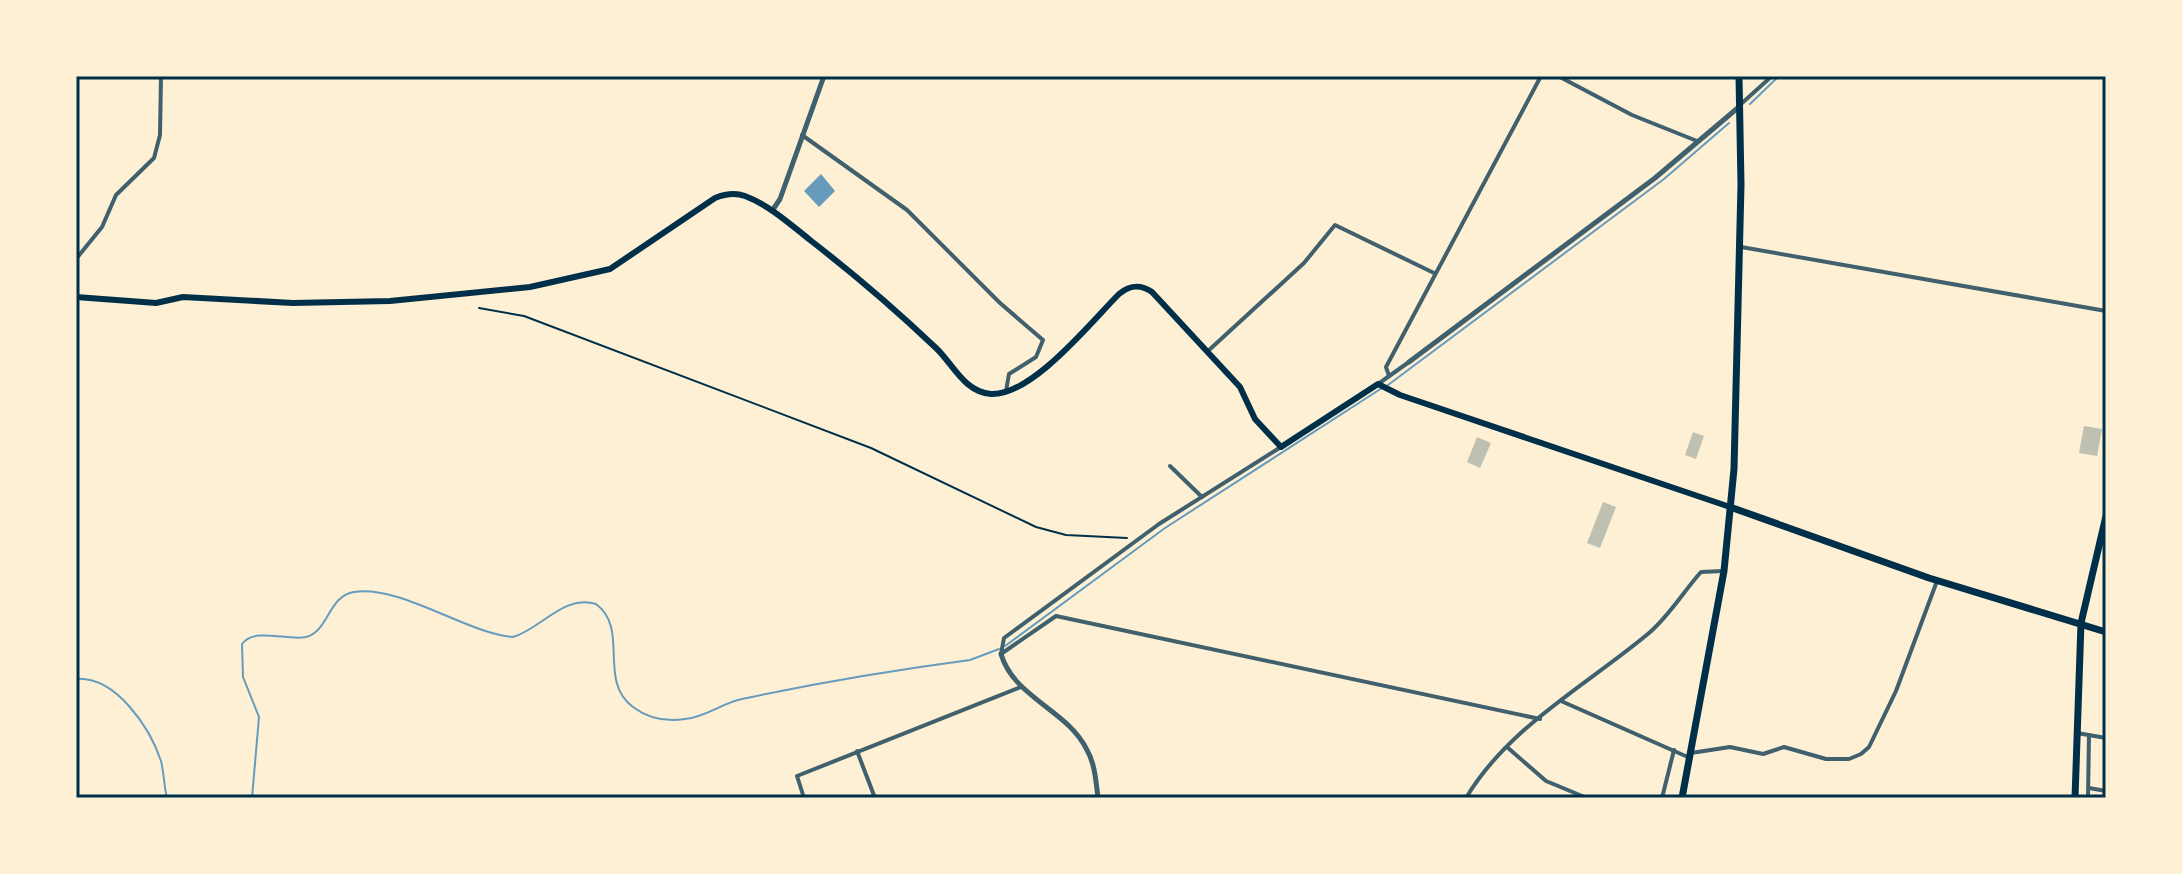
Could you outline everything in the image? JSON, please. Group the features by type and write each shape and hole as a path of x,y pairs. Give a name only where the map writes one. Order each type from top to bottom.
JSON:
{"main road":[{"path":"1682,798 1724,571 1734,469 1739,76"},
{"path":"76,297 156,303 183,297 306,303 390,301 530,287 610,269 715,198 728,193 743,195 772,211 854,274 940,351 970,386 991,394 1006,391 1047,368 1119,294 1135,286 1152,292 1208,351 1240,387 1255,419 1281,447 1382,386 1937,581 2106,632"},
{"path":"2075,798 2081,623 2106,516"}],"street":[{"path":"76,259 102,227 116,195 154,158 160,135 161,76"},
{"path":"1389,376 1386,367 1541,76"},
{"path":"1558,76 1632,115 1700,142"},
{"path":"1382,386 1389,376 1700,142 1772,76"},
{"path":"772,211 780,199 821,77"},
{"path":"802,135 907,210 1000,303 1043,340 1036,357 1009,374 1006,391"},
{"path":"1208,351 1304,263 1335,225 1434,273"},
{"path":"1739,247 2106,311"},
{"path":"1098,798 1093,765 1083,743 1021,687 1008,670 1001,650 1004,638 1202,497 1281,447"},
{"path":"1170,466 1202,497"},
{"path":"1466,798 1480,775 1507,747 1657,626 1701,572 1724,571"},
{"path":"1561,701 1690,756 1730,747 1763,754 1784,747 1826,759 1849,759 1869,747 1896,691 1937,581"},
{"path":"1001,650 1056,616 1540,719"},
{"path":"804,798 797,776 1021,687"},
{"path":"2076,733 2106,738"},
{"path":"2088,798 2089,735"},
{"path":"1507,747 1546,781 1587,798"},
{"path":"1662,798 1674,750"},
{"path":"857,751 875,798"},
{"path":"2088,788 2106,791"}],"path":[{"path":"479,308 524,316 812,425 930,475 1036,527 1066,535 1127,538"}],"water":[{"path":"821,174 835,191 819,207 804,191"}],"building":[{"path":"2084,426 2102,429 2097,456 2079,453"},
{"path":"1693,432 1704,436 1696,459 1685,455"},
{"path":"1477,437 1491,443 1480,468 1467,462"},
{"path":"1603,502 1616,507 1600,548 1587,543"}],"waterway":[{"path":"1750,104 1779,76"},
{"path":"1388,385 1664,179 1729,123"},
{"path":"1005,646 1165,528 1382,388"},
{"path":"252,798 259,717 243,677 242,644 255,636 299,638 314,634 333,606 345,595 354,592 392,596 495,634 513,637 573,604 596,604 606,614 611,627 614,669 622,696 639,711 664,720 693,718 735,701 799,688 970,660 999,649"},
{"path":"76,679 91,680 105,686 118,695 140,720 161,761 167,798"}]}
